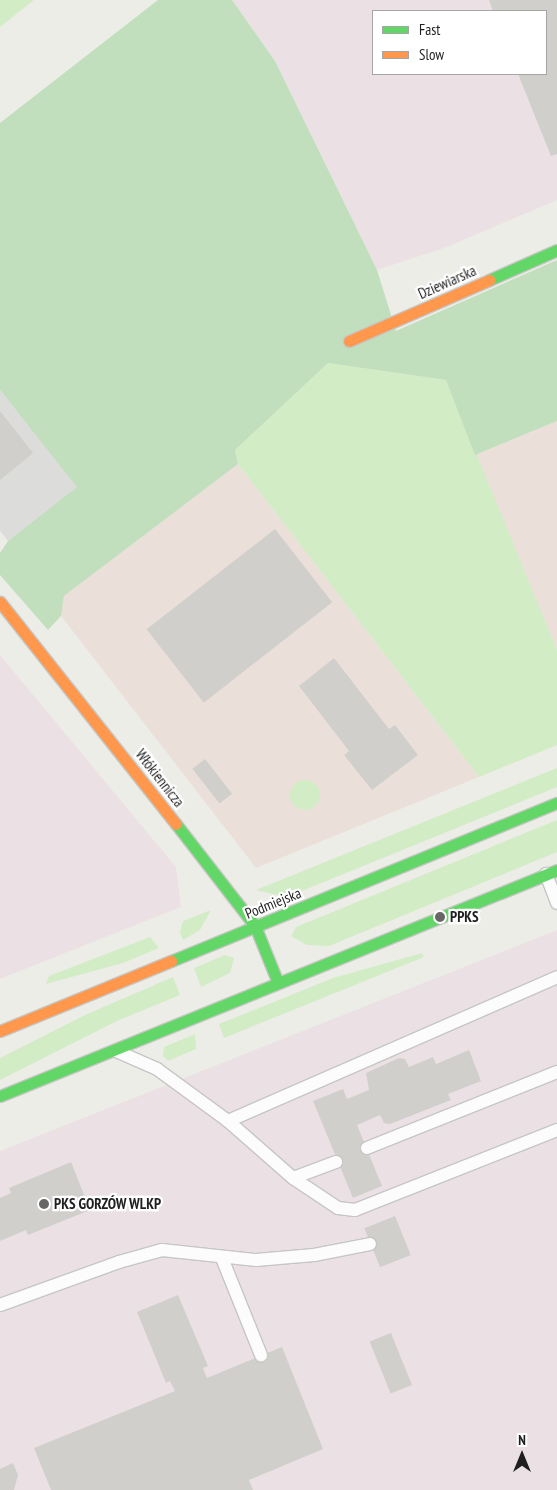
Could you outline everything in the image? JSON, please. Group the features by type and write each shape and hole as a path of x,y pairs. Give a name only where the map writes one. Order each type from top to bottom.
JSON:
{"main road":[{"name":"Dziewiarska","path":"349,341 557,250"},
{"name":"Włókiennicza","path":"0,602 92,715 255,926 278,983"},
{"name":"Podmiejska","path":"0,1031 557,803"},
{"path":"0,1096 551,872"}],"lane":[{"path":"551,872 557,903"},
{"path":"228,1121 557,977"},
{"path":"114,1050 156,1069 228,1121 293,1178 338,1208 355,1210 557,1130"},
{"path":"367,1148 557,1072"},
{"path":"293,1178 336,1162"},
{"path":"0,1305 119,1262 162,1250 222,1258 266,1260 314,1255 370,1244"},
{"path":"222,1258 261,1355"}],"shaded area":[{"path":"232,0 557,0 557,200 447,247 377,270 275,61"},
{"path":"0,390 77,487 8,541 0,531"},
{"path":"557,421 557,650 475,455"},
{"path":"238,464 479,777 256,868 61,616 64,596"},
{"path":"0,655 176,867 181,907 0,979"},
{"path":"557,930 557,1490 0,1490 0,1151"}],"green space":[{"path":"0,0 34,0 0,27"},
{"path":"158,0 232,0 275,61 377,270 396,331 557,260 557,421 475,455 446,380 328,363 235,450 238,464 64,596 61,616 48,630 0,575 0,553 8,541 76,487 0,390 0,123"},
{"path":"328,363 446,380 557,650 557,745 479,777 238,464 235,450"},
{"path":"557,768 557,787 292,895 281,896 256,890"},
{"path":"305,780 311,781 319,789 319,801 311,809 305,810 299,809 291,801 290,795 291,789 299,781"},
{"path":"557,820 557,852 329,946 307,945 291,936 296,927"},
{"path":"211,910 200,930 183,940 180,932 183,921"},
{"path":"150,937 159,948 123,963 46,984 49,976"},
{"path":"422,953 424,957 224,1038 219,1024 333,978"},
{"path":"225,955 234,958 230,973 201,987 194,968"},
{"path":"173,977 180,995 117,1021 0,1080 0,1058 85,1015"},
{"path":"195,1034 196,1049 168,1061 163,1056 164,1047"}],"building":[{"path":"489,0 557,0 557,154 551,156 518,75 547,75 547,10 493,10"},
{"path":"0,411 33,453 0,480"},
{"path":"275,529 332,602 204,703 147,629"},
{"path":"334,658 389,729 395,725 418,755 372,790 344,755 349,751 299,686"},
{"path":"205,759 232,794 219,804 192,769"},
{"path":"469,1050 481,1081 448,1094 451,1100 390,1124 384,1123 380,1115 357,1125 382,1186 353,1198 313,1101 343,1089 347,1099 369,1090 366,1073 399,1058 405,1059 409,1067 433,1057 436,1064"},
{"name":"PKS GORZÓW WLKP","path":"71,1162 90,1210 28,1235 26,1230 0,1241 0,1198 11,1193 9,1188"},
{"path":"395,1216 411,1255 380,1267 364,1228"},
{"path":"178,1295 208,1366 203,1368 207,1378 282,1347 323,1449 249,1480 253,1490 51,1490 34,1448 175,1391 170,1381 166,1383 137,1312"},
{"path":"391,1333 412,1385 391,1394 370,1342"},
{"path":"13,1463 18,1475 14,1490 0,1490 0,1469"}],"traffic: fast":[{"path":"489,280 557,250"},
{"path":"171,961 557,803"},
{"path":"176,824 255,926 278,983"},
{"path":"0,1096 557,870"}],"traffic: slow":[{"path":"349,341 489,280"},
{"path":"0,602 176,824"},
{"path":"0,1031 171,961"}],"place":[{"name":"PPKS","path":"440,917"},
{"name":"PKS GORZÓW WLKP","path":"44,1204"}]}
